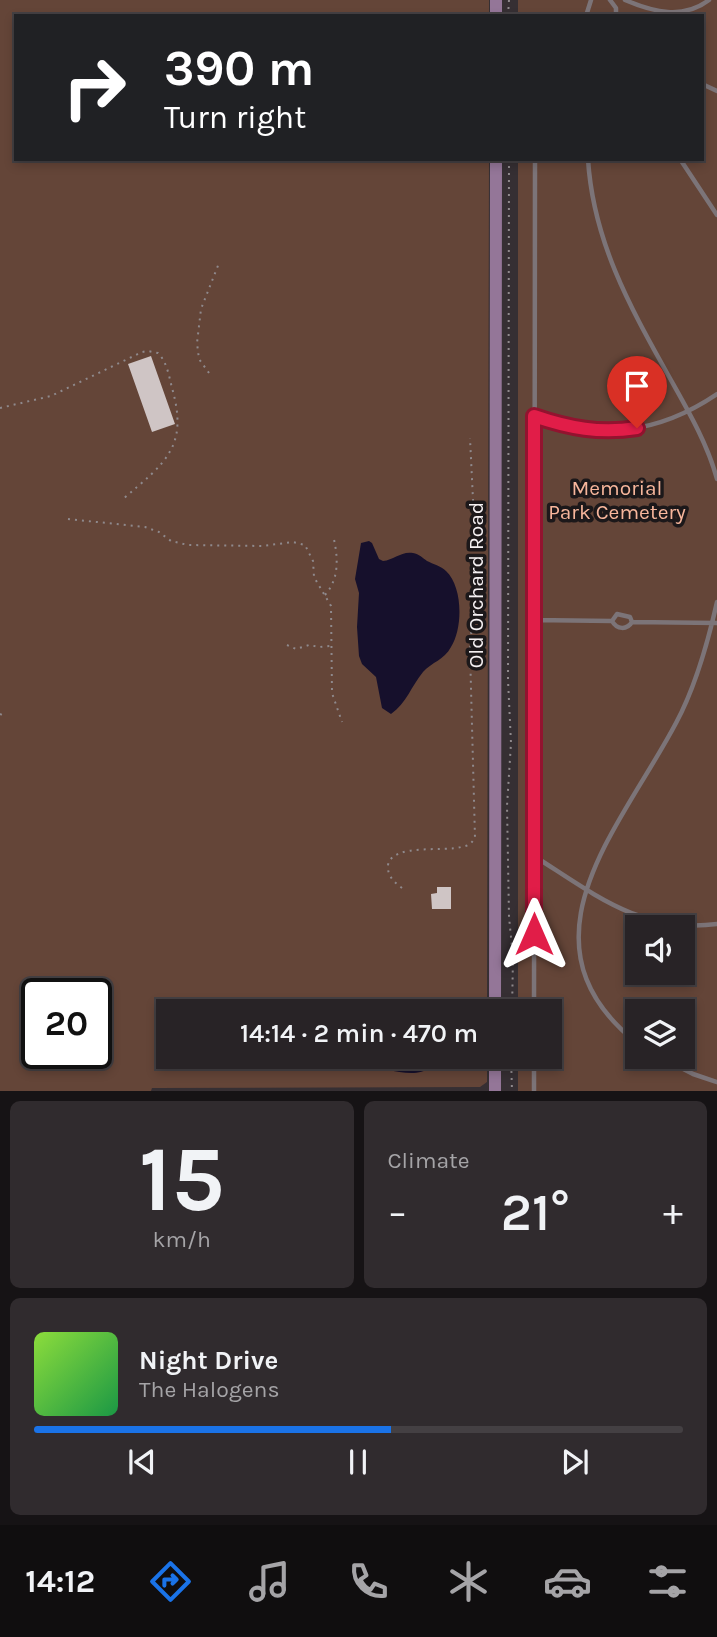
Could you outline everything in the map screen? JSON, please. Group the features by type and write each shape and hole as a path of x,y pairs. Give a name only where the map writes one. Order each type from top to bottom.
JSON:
{"main road":[{"name":"Old Orchard Road","path":"495,999 496,161"},
{"path":"495,1069 495,1091"}],"lane":[{"path":"625,0 664,12 685,12 700,7 709,0"},
{"path":"534,999 535,161"},
{"path":"588,161 598,220 619,283 689,412 714,467 717,480"},
{"path":"681,161 717,215"},
{"path":"534,416 579,429 618,431 689,412 717,394"},
{"path":"625,1033 603,1011 591,992 583,971 579,950 586,889 617,820 677,721 715,623 717,602"},
{"path":"612,621 617,614 622,614 630,617 632,622"},
{"path":"533,620 612,621"},
{"path":"612,621 616,627 621,628 626,628 632,622 715,623"},
{"path":"534,856 628,914 681,926 717,924"},
{"path":"534,1069 534,1091"},
{"path":"684,1069 717,1082"}],"path":[{"path":"509,161 508,680 512,743 508,806 512,999"},
{"path":"209,373 198,359 197,343 201,309 219,263"},
{"path":"0,408 51,396 142,352 158,353 167,367 179,412 179,426 163,462 123,499"},
{"path":"402,888 392,881 388,869 389,861 395,856 407,850 464,847 475,838 470,651 476,562 470,438"},
{"path":"68,519 145,527 171,541 188,545 262,547 302,543 310,552 314,577 331,606 332,693 342,722"},
{"path":"324,596 333,586 336,572 333,535"},
{"path":"288,645 296,649 309,645 331,646"},
{"path":"511,1069 512,1091"}],"green space":[{"path":"0,0 489,0 489,14 14,14 14,161 489,161 487,999 156,999 156,1069 487,1069 487,1082 480,1087 152,1088 151,1091 0,1091"},
{"name":"Memorial Park Cemetery","path":"518,0 717,0 717,1091 518,1091 518,1069 562,1069 562,999 518,999 518,161 704,161 704,14 518,14"}],"shaded area":[{"path":"369,541 379,559 383,561 413,553 442,568 452,578 458,597 458,629 451,647 423,672 401,705 391,714 382,708 376,677 362,664 359,656 359,593 355,579 361,543"},
{"path":"386,1069 427,1069 415,1073"}],"building":[{"path":"151,356 175,424 152,432 128,364"},
{"path":"437,887 451,887 451,909 432,909 431,894 437,893"}],"route":[{"path":"534,934 534,416 579,429 618,431 637,428"}]}
